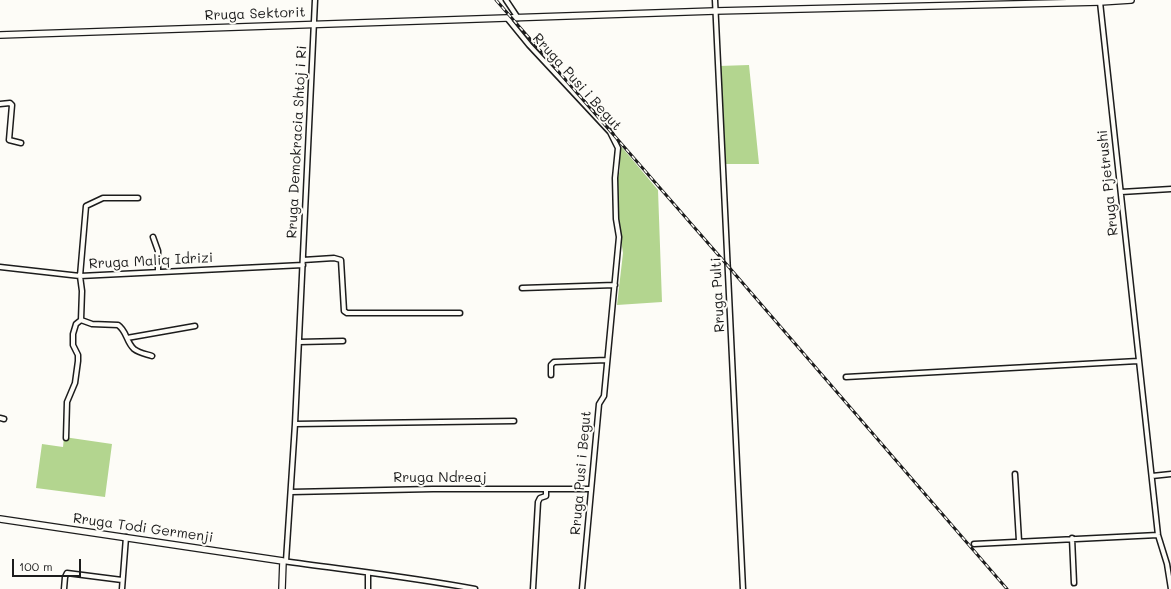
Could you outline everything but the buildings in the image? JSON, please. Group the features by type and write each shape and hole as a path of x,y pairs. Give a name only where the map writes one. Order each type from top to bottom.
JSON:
{"street":[{"name":"Rruga Demokracia Shtoj i Ri","path":"284,561 291,492 295,424 315,0"},
{"path":"506,0 518,18"},
{"name":"Rruga Pulti","path":"715,0 743,589"},
{"name":"Rruga Sektorit","path":"0,35 715,11 1131,0"},
{"name":"Rruga Pjetrushi","path":"1100,1 1158,534 1167,564 1171,589"},
{"name":"Rruga Pusi i Begut","path":"509,18 529,45 610,132 618,148 615,178 616,219 619,237 615,285 610,314 604,396 599,404 590,489 582,589"},
{"path":"0,104 11,104 9,140 21,143"},
{"path":"1121,192 1171,189"},
{"path":"66,438 66,404 75,383 78,361 78,355 73,345 73,334 76,324 81,320 82,291 80,276 86,206 103,198 138,198"},
{"path":"153,236 158,250 158,271"},
{"path":"303,262 334,258 341,260 343,304 344,310 347,313 460,313"},
{"name":"Rruga Maliq Idrizi","path":"0,267 80,276 303,262"},
{"path":"522,288 615,285"},
{"path":"81,320 92,324 118,326 124,332 134,349 152,356"},
{"path":"127,338 195,326"},
{"path":"298,342 343,341"},
{"path":"551,375 551,365 554,362 607,360"},
{"path":"846,377 1138,361"},
{"path":"295,424 514,421"},
{"path":"1015,474 1019,542"},
{"path":"1152,476 1171,474"},
{"name":"Rruga Ndreaj","path":"291,492 433,488 590,489"},
{"path":"533,589 538,500 546,496 546,489"},
{"name":"Rruga Todi Germenji","path":"0,519 284,561"},
{"path":"974,544 1158,534"},
{"path":"122,589 126,537"},
{"path":"1072,538 1074,583"},
{"path":"282,589 284,561 475,589"},
{"path":"64,589 64,577 67,573 122,580"},
{"path":"368,573 368,589"}],"green space":[{"path":"749,65 759,164 724,164 719,66"},
{"path":"620,145 658,190 662,302 617,305 623,253 619,227 617,181 620,170"},
{"path":"64,437 112,444 105,497 36,488 42,444 63,447"}],"railway":[{"path":"496,0 1007,589"}]}
